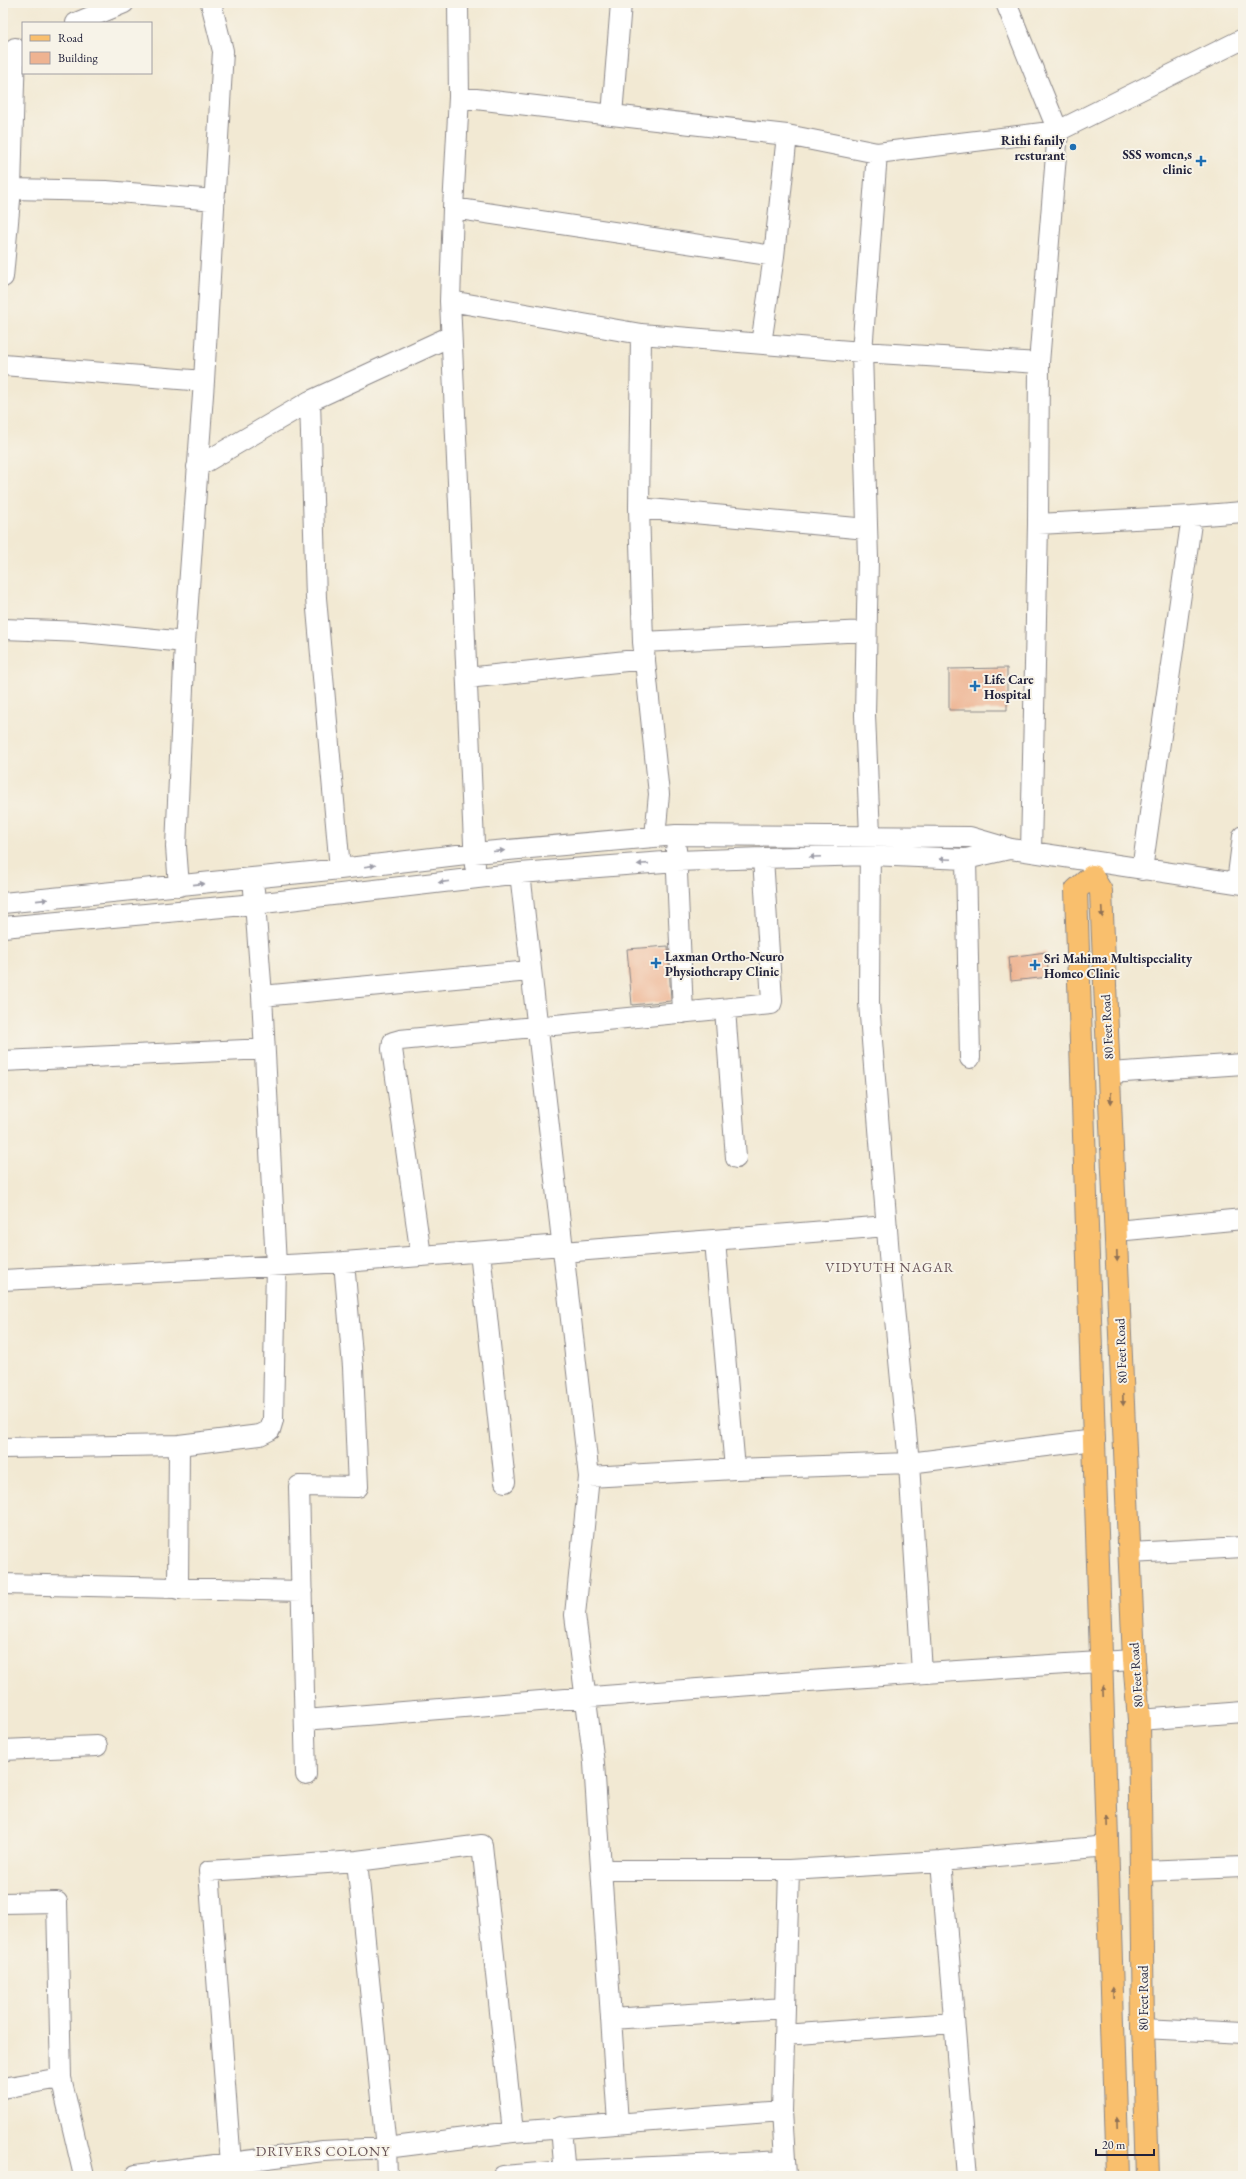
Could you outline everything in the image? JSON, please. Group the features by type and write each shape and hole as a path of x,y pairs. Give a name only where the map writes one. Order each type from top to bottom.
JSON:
{"main road":[{"name":"80 Feet Road","path":"1091,868 1101,890 1134,1660 1139,1720 1143,2028 1148,2176"},
{"name":"80 Feet Road","path":"1091,868 1076,890 1118,2176"}],"street":[{"path":"78,22 124,3"},
{"path":"179,886 176,847 185,642 204,381 224,51 211,3"},
{"path":"458,3 460,97 452,208 450,301 476,878"},
{"path":"612,115 621,3"},
{"path":"1006,3 1058,131 1039,363 1038,524 1031,851"},
{"path":"460,97 786,135 877,153 1058,131 1243,39"},
{"path":"3,277 11,189 7,168 14,49"},
{"path":"761,344 774,256 786,135"},
{"path":"877,153 862,352 867,529 865,715 870,835 869,1003 887,1226 909,1463 922,1672"},
{"path":"11,189 106,191 215,200"},
{"path":"452,208 774,256"},
{"path":"450,301 641,334 862,352 1039,363"},
{"path":"641,334 639,508 644,651 659,794 655,837"},
{"path":"198,467 310,401 451,336"},
{"path":"3,365 204,381"},
{"path":"310,401 316,598 340,870"},
{"path":"639,508 867,529"},
{"path":"1038,524 1243,512"},
{"path":"1142,870 1192,516"},
{"path":"3,629 83,632 185,642"},
{"path":"468,678 644,651 866,631"},
{"path":"676,835 683,1013"},
{"path":"3,904 340,870 474,853 676,835 870,835 970,837 1011,849 1031,851 1091,868 1142,870 1240,884 1243,836"},
{"path":"3,927 255,904 520,873 677,861 763,858 870,855 966,859 1011,849"},
{"path":"421,1256 392,1049 394,1042 400,1040 537,1028 768,1004 772,1001 763,858"},
{"path":"966,859 970,1058"},
{"path":"520,873 530,971 590,1477 575,1615 594,1763 618,2123"},
{"path":"3,1448 179,1445 260,1435 270,1430 273,1420 276,1265 262,996 253,878"},
{"path":"262,996 530,971"},
{"path":"725,1009 736,1158"},
{"path":"3,1061 264,1049"},
{"path":"1110,1073 1243,1064"},
{"path":"1116,1231 1243,1219"},
{"path":"3,1280 344,1262 480,1252 715,1241 887,1226"},
{"path":"715,1241 735,1468"},
{"path":"480,1252 504,1482"},
{"path":"306,1774 299,1486 358,1486 353,1367 344,1262"},
{"path":"590,1477 735,1468 909,1463 1095,1440"},
{"path":"178,1589 179,1445"},
{"path":"1130,1553 1243,1547"},
{"path":"3,1584 302,1591"},
{"path":"305,1720 585,1697 922,1672 1134,1660"},
{"path":"1139,1720 1243,1712"},
{"path":"3,1750 97,1746"},
{"path":"232,2164 209,1871 358,1861 482,1845 513,2132"},
{"path":"601,1870 789,1870 941,1861 1108,1846"},
{"path":"358,1861 386,2148 387,2176"},
{"path":"941,1861 967,2176"},
{"path":"1142,1871 1243,1867"},
{"path":"503,2176 565,2173 785,2168 782,2111 789,1870"},
{"path":"3,1903 57,1902 61,2078 84,2176"},
{"path":"611,2019 785,2008"},
{"path":"784,2035 954,2023"},
{"path":"1143,2028 1243,2033"},
{"path":"3,2088 61,2078"},
{"path":"136,2175 232,2164 323,2151 386,2148 561,2127 782,2111"},
{"path":"561,2127 565,2173"}],"building":[{"path":"1007,668 1007,710 949,710 949,669"},
{"path":"668,946 671,1001 632,1005 627,949"},
{"path":"1046,952 1049,977 1011,981 1009,957"}],"place":[{"name":"Rithi fanily resturant","path":"1073,147"},
{"name":"SSS women,s clinic","path":"1201,161"},
{"name":"Life Care Hospital","path":"975,686"},
{"name":"Laxman Ortho-Neuro Physiotherapy Clinic","path":"656,963"},
{"name":"Sri Mahima Multispeciality Homeo Clinic","path":"1035,965"}],"district":[{"name":"VIDYUTH NAGAR","path":"890,1267"},
{"name":"DRIVERS COLONY","path":"323,2151"}]}
